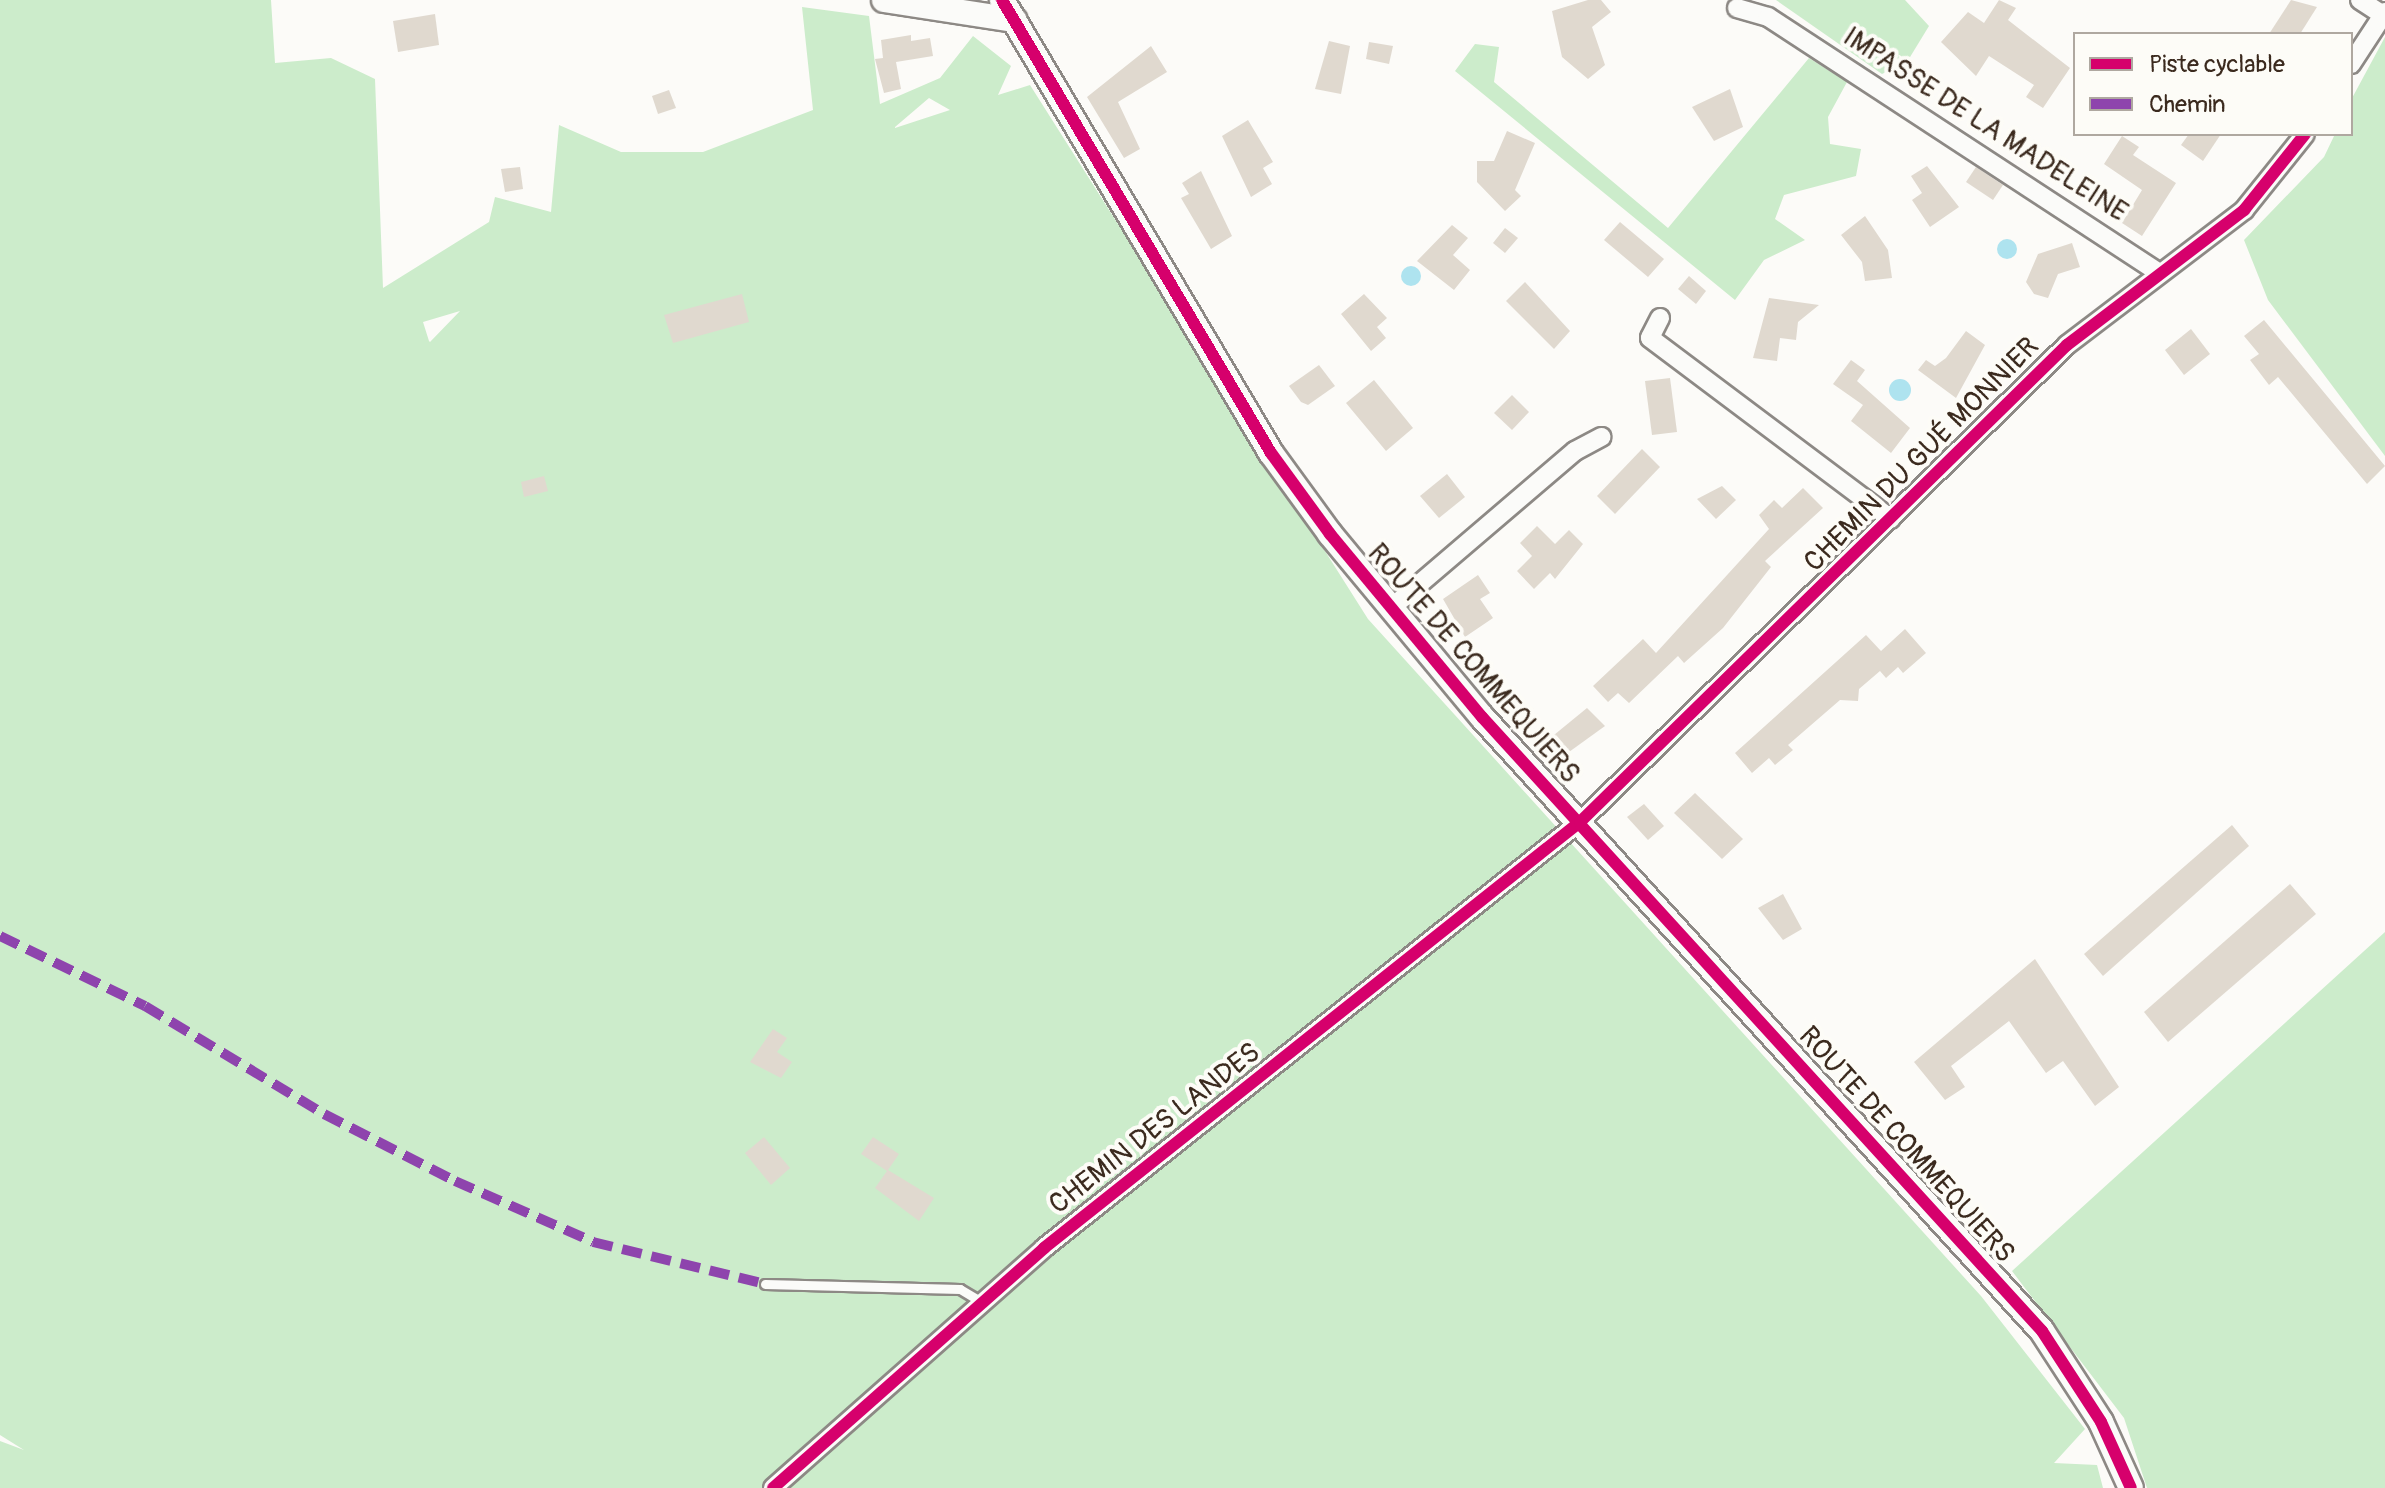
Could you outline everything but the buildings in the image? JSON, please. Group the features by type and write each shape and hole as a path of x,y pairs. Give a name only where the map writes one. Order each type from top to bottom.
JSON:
{"street":[{"path":"884,0 1008,10"},
{"path":"2353,61 2384,14 2360,0"},
{"name":"IMPASSE DE LA MADELEINE","path":"1737,8 1768,17 2158,272"},
{"name":"ROUTE DE COMMEQUIERS","path":"1008,10 1271,453 1390,609 2042,1331 2080,1384 2131,1488"},
{"name":"CHEMIN DU GUÉ MONNIER","path":"1580,822 2067,345 2158,272 2244,210 2303,136"},
{"path":"1660,318 1650,338 1891,519"},
{"path":"1390,609 1575,451 1601,437"},
{"name":"CHEMIN DES LANDES","path":"773,1488 982,1302 1580,822"}],"lane":[{"path":"765,1284 960,1289 982,1302"}],"green space":[{"path":"0,0 271,0 275,63 331,58 375,79 383,288 489,222 495,197 551,212 559,125 621,152 703,152 813,110 802,7 869,16 880,104 940,78 973,36 1011,66 998,95 1030,85 1368,619 1981,1296 2085,1429 2054,1463 2097,1465 2103,1488 0,1488 0,1441 24,1450 0,1435","holes":["929,98 950,110 895,128 895,127","460,311 430,342 423,322"]},
{"path":"1776,0 1905,0 1929,26 1907,62 1882,74"},
{"path":"2385,37 2385,456 2268,300 2244,240 2324,157 2334,136 2353,136 2353,96"},
{"path":"1475,44 1499,47 1494,82 1668,228 1809,58 1847,82 1828,117 1830,144 1861,149 1856,176 1784,195 1775,219 1805,240 1764,260 1735,300 1455,71"},
{"path":"2385,932 2385,1488 2147,1488 2124,1418 2012,1271"}],"water":[{"path":"2007,239 2014,242 2017,249 2014,256 2007,259 2000,256 1997,249 2000,242"},
{"path":"1411,266 1418,269 1421,276 1418,283 1411,286 1404,283 1401,276 1404,269"},
{"path":"1900,379 1911,390 1900,401 1889,390"}],"marked path":[{"path":"0,936 145,1006 324,1114 455,1181 593,1242 765,1284"}],"cycle path":[{"path":"1002,0 1271,453 1330,534 1482,717 2042,1331 2101,1422 2131,1488"},
{"path":"773,1488 1044,1248 1580,822 2067,345 2244,210 2303,136"}]}
